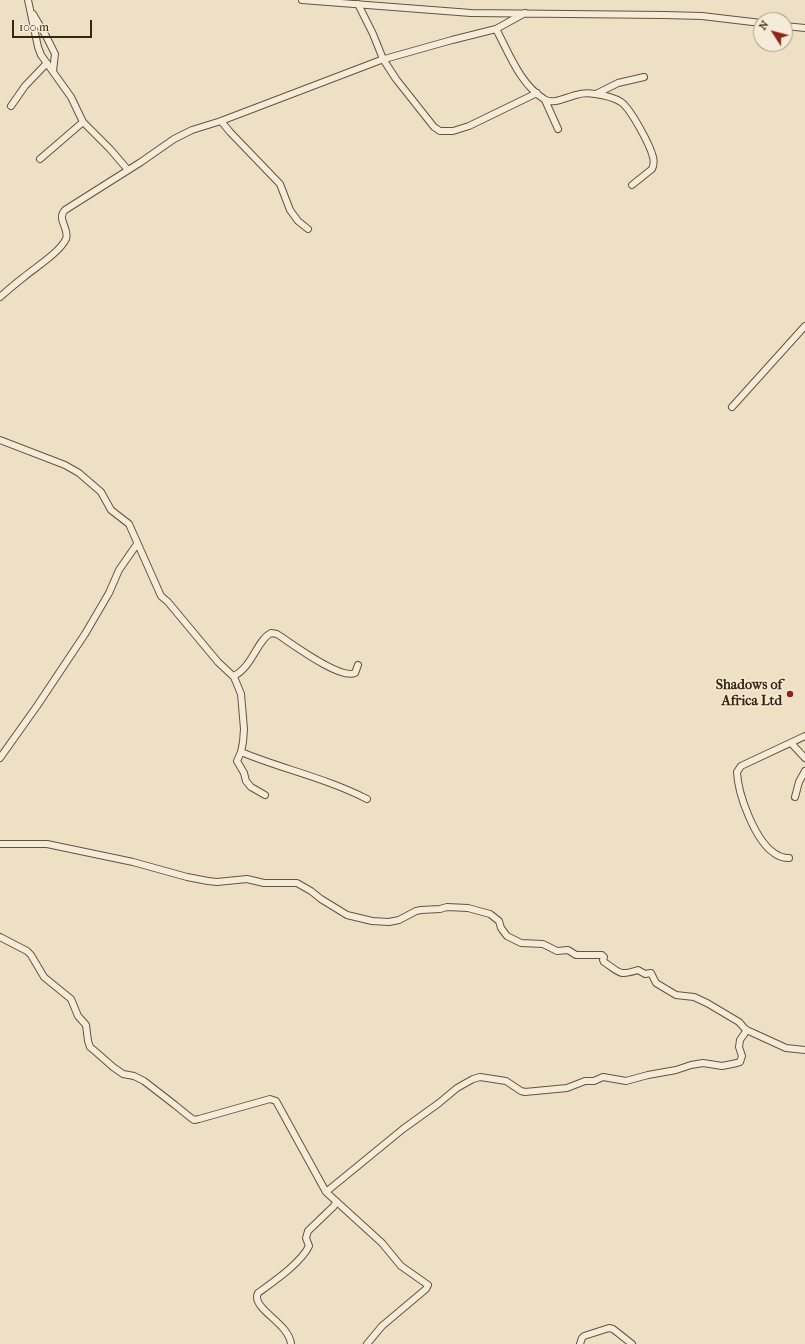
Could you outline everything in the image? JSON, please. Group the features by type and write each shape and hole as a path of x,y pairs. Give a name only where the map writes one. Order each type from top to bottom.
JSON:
{"street":[{"path":"28,0 39,52 72,97 83,122 110,149 128,170"},
{"path":"302,0 471,14 526,13 702,16 753,22"},
{"path":"358,4 384,59 396,79 434,127 440,131 453,131 469,126 537,94"},
{"path":"29,8 55,54 53,71"},
{"path":"0,297 62,245 68,232 62,217 62,213 65,210 184,134 384,59 496,29 526,13"},
{"path":"793,27 805,28"},
{"path":"496,29 525,82 545,100 558,129"},
{"path":"12,106 25,86 47,62"},
{"path":"596,94 618,83 644,77"},
{"path":"545,100 554,101 580,94 596,94 617,100 625,106 641,131 652,154 654,164 652,169 632,185"},
{"path":"221,121 280,184 290,210 298,221 308,229"},
{"path":"40,159 83,122"},
{"path":"732,407 805,326"},
{"path":"0,440 65,465 78,473 101,492 114,513 128,522 161,596 168,602 218,662 234,676 241,694 243,736 241,752 237,761 244,773 246,781 252,787 265,794"},
{"path":"0,758 85,634 109,593 119,570 137,544"},
{"path":"234,676 244,668 264,640 271,633 277,634 329,668 350,675 355,673 358,665"},
{"path":"789,858 775,854 757,832 742,799 737,772 741,766 805,736"},
{"path":"791,743 805,758"},
{"path":"241,752 304,775 328,782 367,799"},
{"path":"795,796 799,782 805,771"},
{"path":"0,844 47,844 133,862 187,877 218,882 247,879 264,883 297,883 347,915 372,921 394,921 406,918 416,911 447,907 468,908 484,912 499,920 501,928 506,936 512,940 524,944 543,944 557,951 568,950 576,954 602,955 604,957 604,962 620,973 631,973 638,970 645,974 651,973 656,983 662,985 672,993 694,998 707,1003 739,1022 747,1030 786,1048 805,1051"},
{"path":"0,937 27,951 44,977 71,999 78,1016 86,1025 90,1047 123,1074 134,1076 144,1081 190,1118 194,1120 199,1119 270,1099 275,1100 282,1110 326,1192 382,1243 401,1266 428,1285 426,1290 382,1326 367,1344"},
{"path":"326,1192 404,1128 458,1088 473,1079 480,1077 506,1081 520,1091 525,1092 567,1088 585,1081 594,1081 603,1077 626,1081 648,1074 670,1072 691,1065 703,1063 730,1065 737,1063 741,1059 742,1056 739,1044 747,1030"},
{"path":"291,1344 290,1338 286,1331 258,1303 257,1296 258,1293 285,1273 306,1252 309,1246 306,1238 308,1231 334,1206 336,1202"},
{"path":"580,1344 584,1336 609,1328 613,1329 632,1344"}],"place":[{"name":"Shadows of Africa Ltd","path":"790,694"}]}
